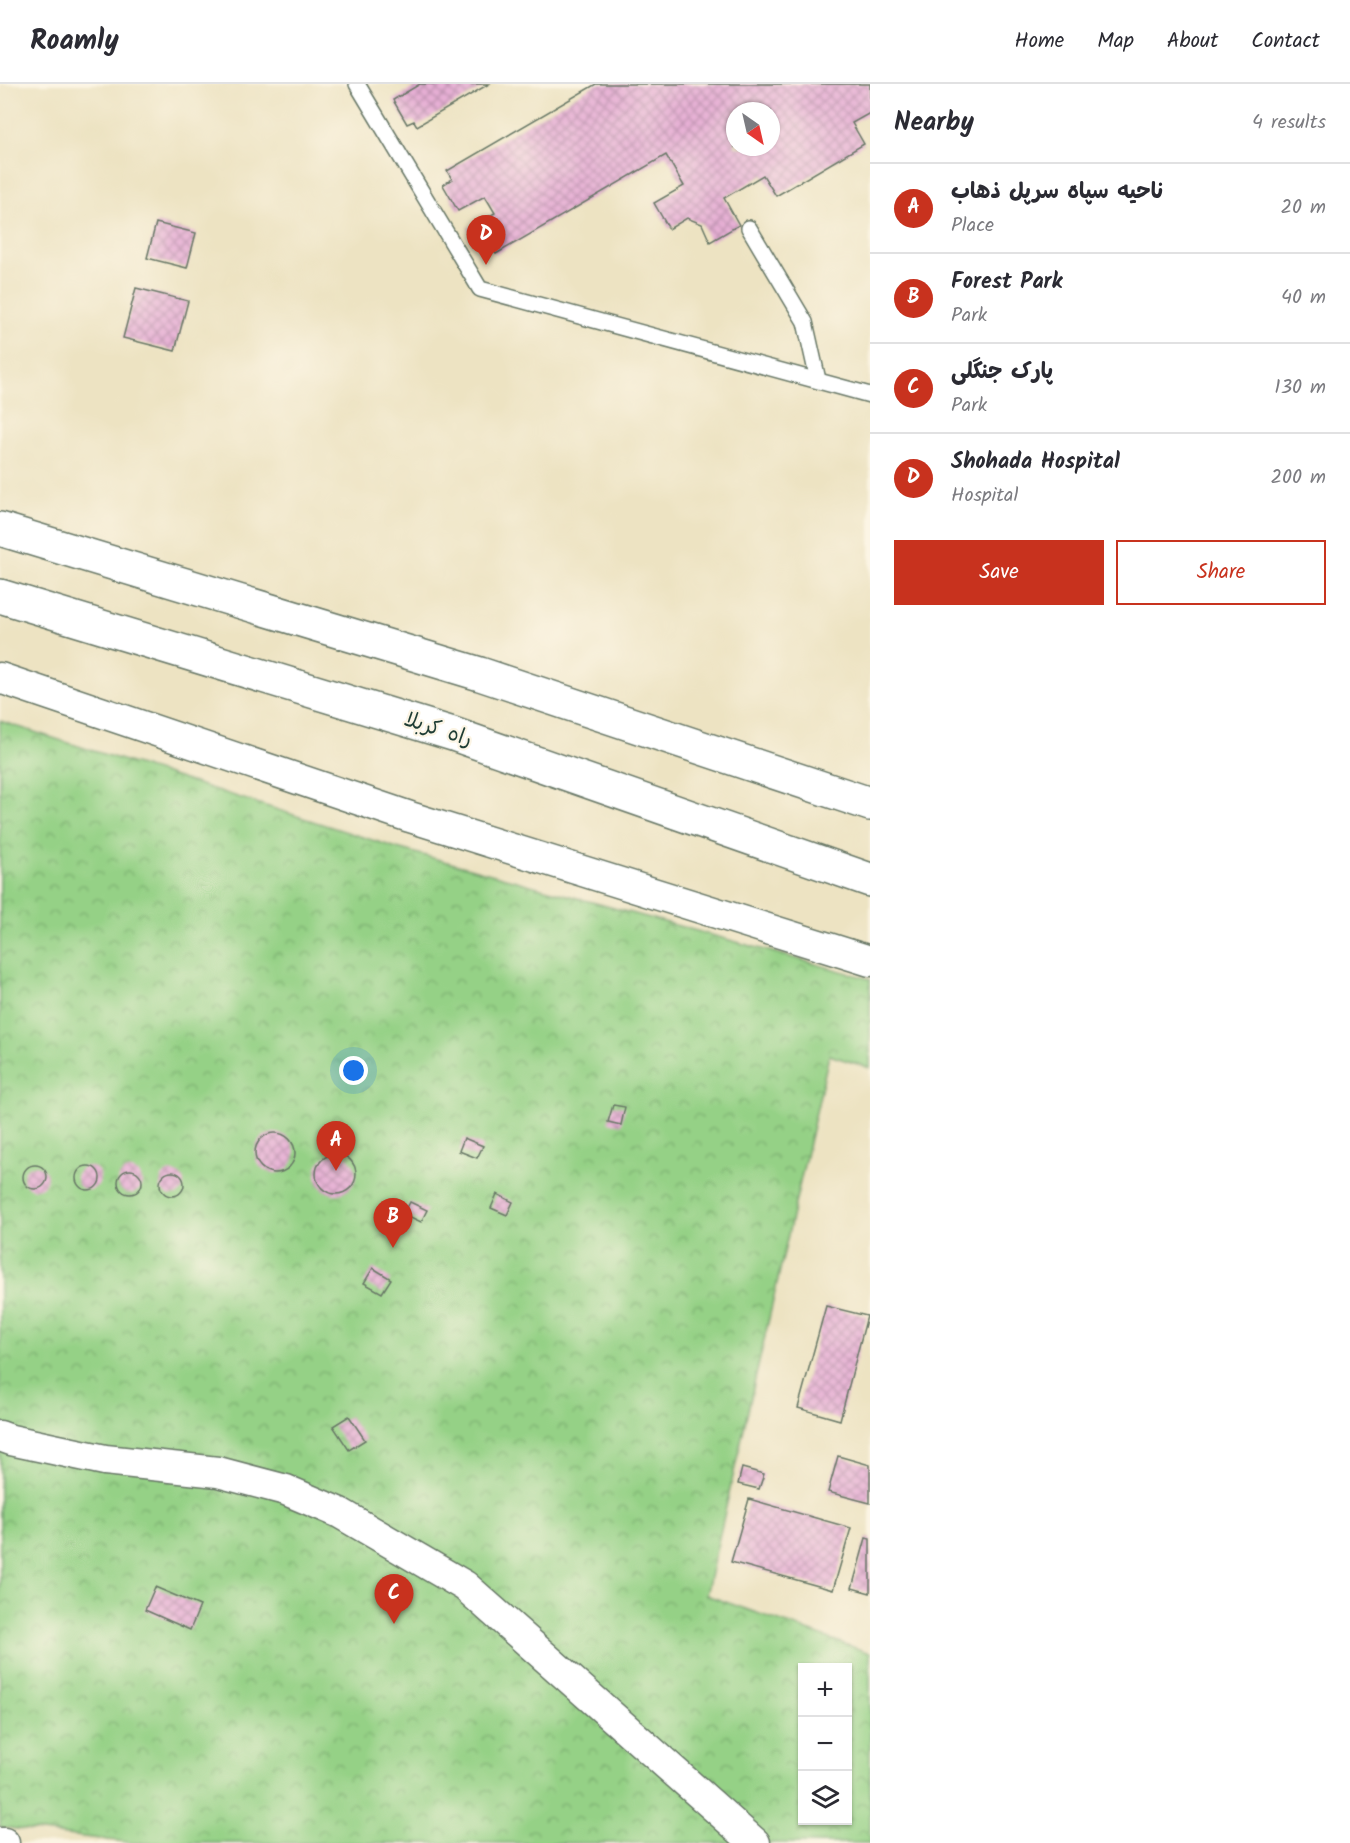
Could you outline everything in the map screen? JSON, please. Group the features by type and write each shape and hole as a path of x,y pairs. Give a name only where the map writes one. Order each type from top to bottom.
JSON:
{"main road":[{"path":"0,529 480,674 870,804"},
{"name":"راه کربلا","path":"0,596 453,734 870,880"}],"street":[{"path":"0,678 410,817 870,961"},
{"path":"0,1436 105,1460 218,1472 286,1490 340,1513 465,1586 754,1843"}],"lane":[{"path":"357,84 480,289 870,395"},
{"path":"748,228 805,322 818,380"}],"green space":[{"path":"0,721 397,848 870,979 870,1068 829,1055 706,1595 870,1653 870,1843 134,1843 0,1827"}],"building":[{"path":"420,84 489,84 417,126 414,121 407,124 393,100"},
{"path":"596,84 870,84 870,113 852,123 864,144 776,196 763,175 724,198 739,225 710,242 702,224 687,218 669,229 654,203 684,186 666,155 496,254 491,247 482,252 468,228 495,213 485,196 458,211 443,185 452,179 447,171"},
{"path":"156,223 196,233 187,268 147,258"},
{"path":"136,288 188,301 175,351 123,338"},
{"path":"613,1105 625,1107 621,1125 608,1122"},
{"path":"275,1133 289,1139 295,1153 289,1167 275,1173 261,1167 255,1153 261,1139"},
{"path":"464,1138 483,1146 477,1158 459,1151"},
{"path":"336,1154 350,1160 356,1174 350,1188 336,1194 322,1188 316,1174 322,1160"},
{"path":"35,1165 40,1166 46,1172 46,1182 40,1188 35,1189 30,1188 24,1182 23,1177 24,1172 30,1166"},
{"path":"88,1166 93,1167 99,1173 99,1183 93,1189 88,1190 83,1189 77,1183 76,1178 77,1173 83,1167"},
{"path":"130,1170 135,1171 141,1177 141,1187 135,1193 130,1194 125,1193 119,1187 118,1182 119,1177 125,1171"},
{"path":"172,1172 177,1173 183,1179 183,1189 177,1195 172,1196 167,1195 161,1189 160,1184 161,1179 167,1173"},
{"path":"497,1194 513,1202 507,1215 491,1208"},
{"path":"410,1202 427,1210 421,1222 404,1214"},
{"path":"373,1268 391,1279 382,1293 364,1283"},
{"path":"826,1306 867,1316 840,1420 798,1408"},
{"path":"349,1416 365,1440 349,1450 333,1426"},
{"path":"838,1456 870,1465 870,1503 828,1492"},
{"path":"742,1468 764,1474 759,1489 738,1484"},
{"path":"749,1499 851,1528 833,1590 731,1562"},
{"path":"866,1538 870,1539 870,1593 852,1588"},
{"path":"155,1587 200,1606 190,1630 145,1610"}],"place":[{"name":"Shohada Hospital","path":"486,265"},
{"name":"ناحیه سپاه سرپل ذهاب","path":"336,1171"},
{"name":"Forest Park","path":"393,1248"},
{"name":"پارک جنگلی","path":"394,1624"}]}
